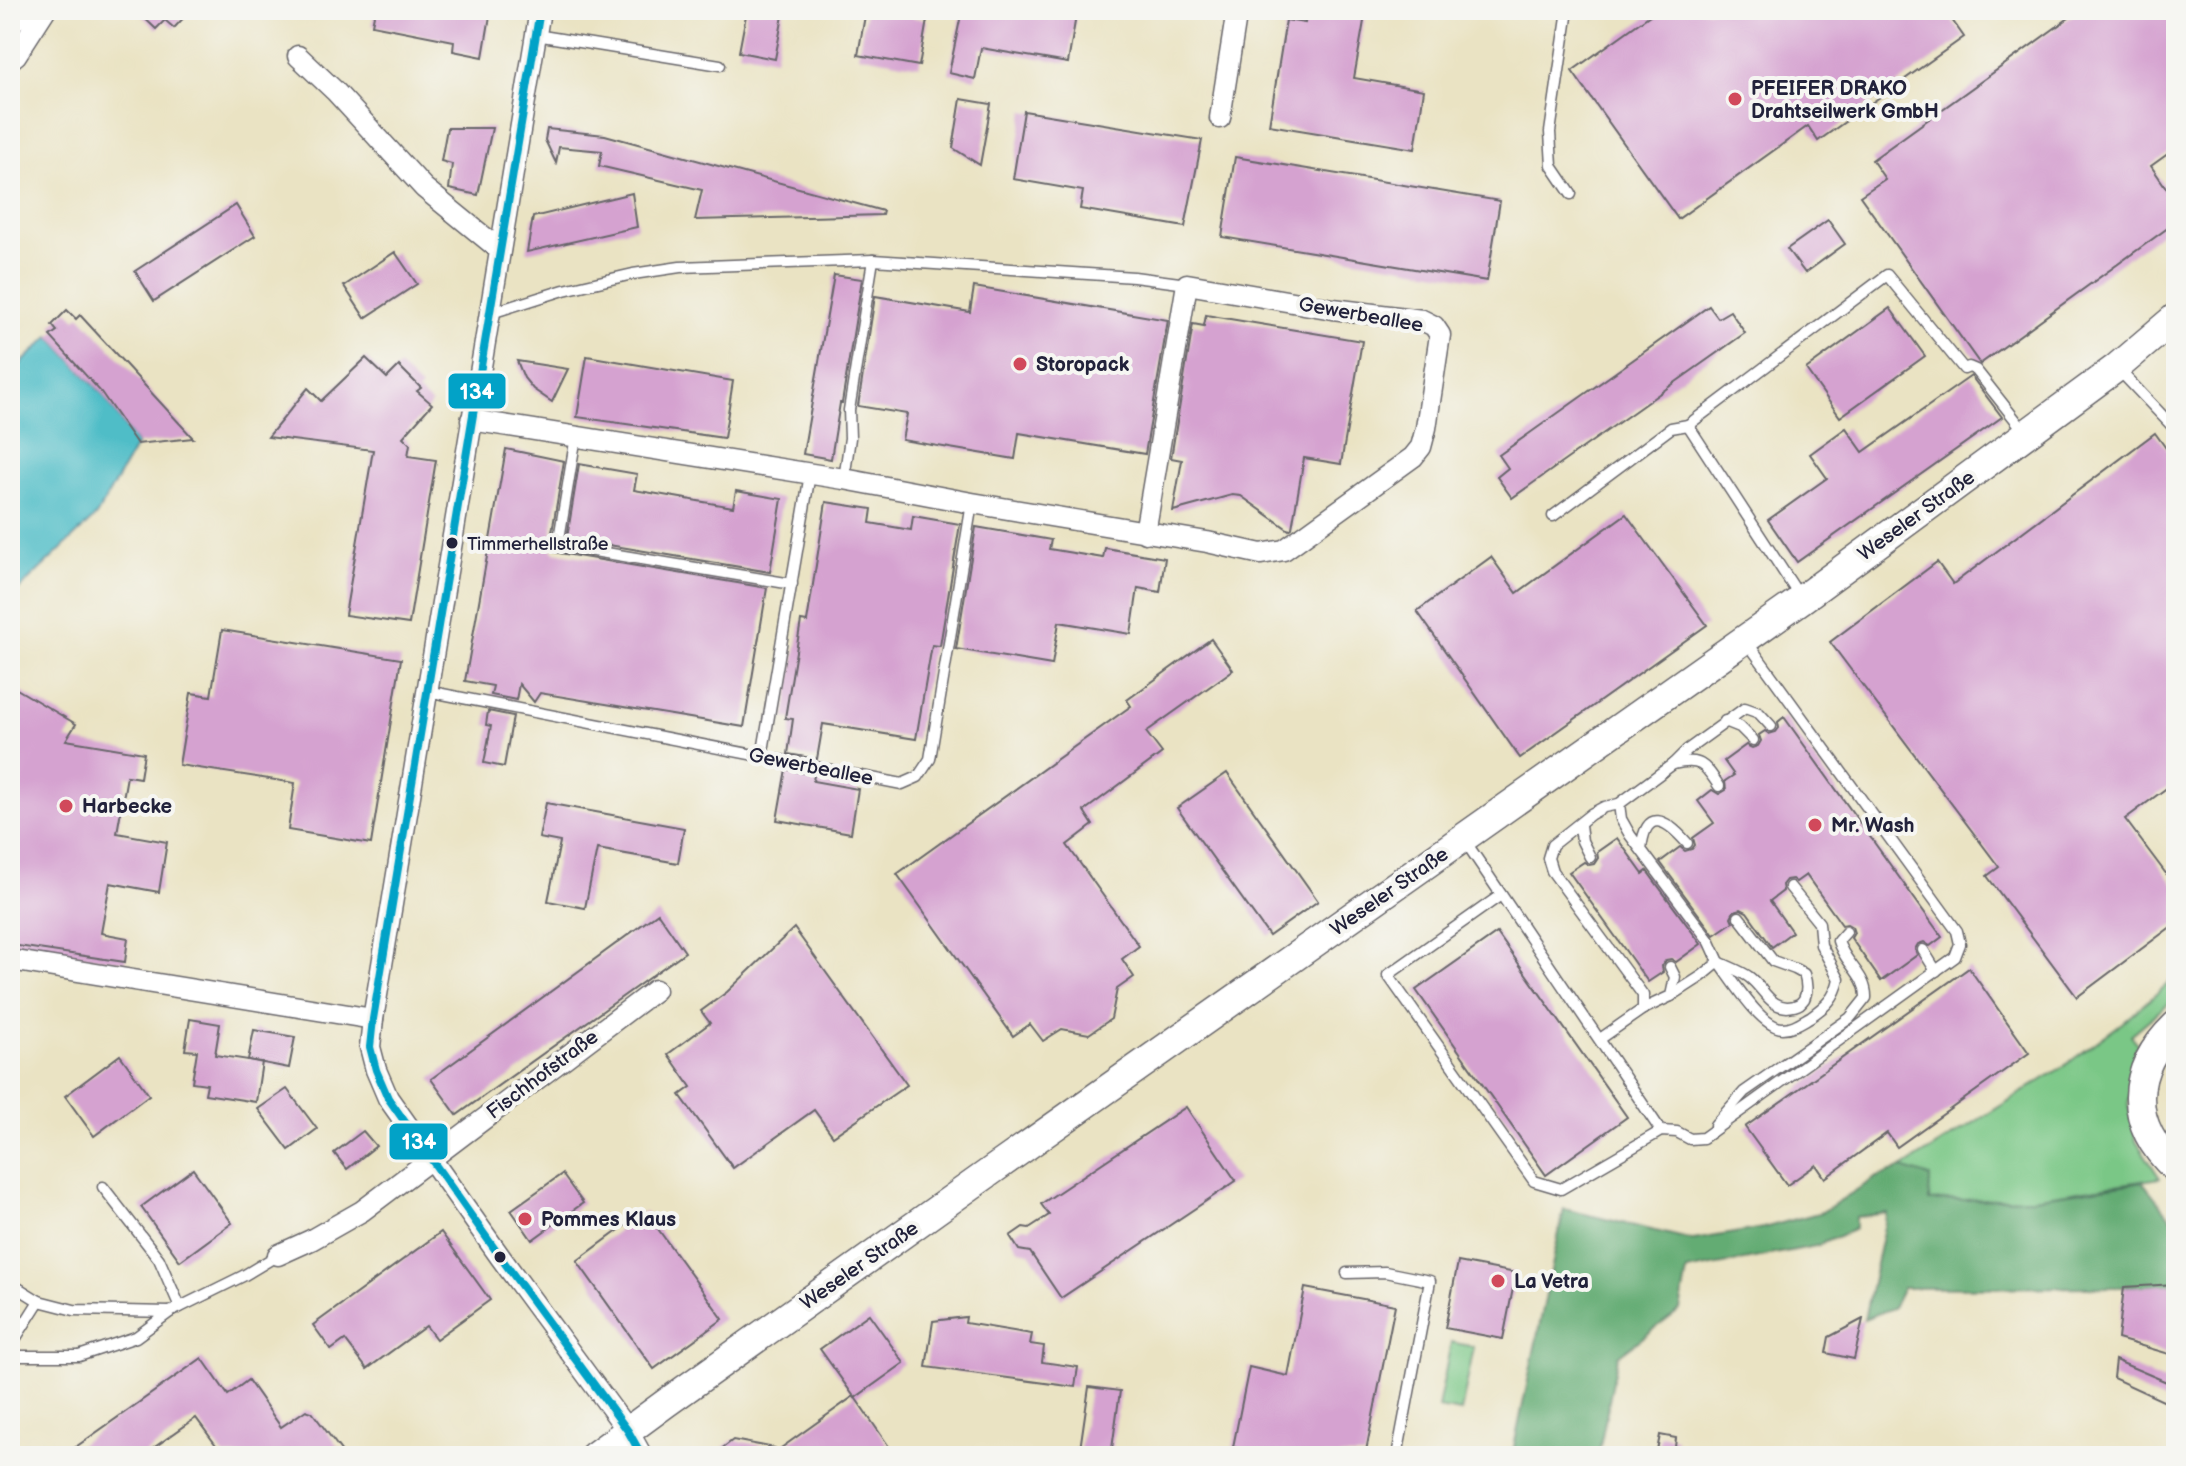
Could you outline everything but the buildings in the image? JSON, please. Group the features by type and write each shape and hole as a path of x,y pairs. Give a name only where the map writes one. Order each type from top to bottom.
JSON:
{"main road":[{"name":"Weseler Straße","path":"594,1456 784,1318 1802,599 2116,368 2176,317"},
{"path":"2176,1025 2155,1048 2143,1073 2140,1089 2142,1114 2148,1133 2163,1157 2176,1169"}],"street":[{"path":"10,23 30,10"},
{"path":"10,60 45,10"},
{"path":"540,10 370,1047 388,1098 628,1431 642,1456"},
{"path":"1220,118 1237,10"},
{"path":"298,56 336,92 424,188 500,250"},
{"path":"1145,533 1187,284"},
{"name":"Gewerbeallee","path":"471,420 844,479 1261,554 1284,550 1413,457 1421,447 1440,335 1434,326 1422,320 1333,309 1187,284"},
{"path":"10,960 373,1019"},
{"name":"Fischhofstraße","path":"430,1158 655,990"},
{"path":"278,1255 362,1211 430,1158"}],"lane":[{"path":"1568,10 1550,132 1552,166 1571,194"},
{"path":"536,35 720,65"},
{"path":"844,479 850,438 849,410 873,260"},
{"name":"Gewerbeallee","path":"491,313 564,290 680,267 873,260 1134,277 1187,284"},
{"path":"1553,516 1671,428 1688,425 1887,275 1964,369 1969,367 1976,370 2026,434"},
{"path":"2116,368 2176,430"},
{"path":"1688,425 1802,599"},
{"path":"576,436 558,545 792,584"},
{"path":"762,757 810,474"},
{"name":"Gewerbeallee","path":"427,691 902,784 918,777 930,759 972,503"},
{"path":"1501,895 1388,975 1534,1181 1561,1189 1661,1131 1677,1132 1690,1139 1703,1138 1955,957 1960,944 1957,931 1745,639"},
{"path":"1643,1009 1643,995 1552,871 1548,858 1552,845 1591,814 1619,804 1745,708 1759,713 1771,726"},
{"path":"1725,721 1740,727 1753,740"},
{"path":"1673,764 1691,760 1698,762 1719,786"},
{"path":"1619,804 1621,819 1710,942 1719,962 1766,1022 1778,1028 1799,1024 1832,1000 1839,979 1821,945 1819,923 1790,887"},
{"path":"1641,849 1643,832 1653,821 1674,828 1687,843"},
{"path":"1580,825 1582,841 1590,857"},
{"path":"1463,838 1661,1131"},
{"path":"1719,962 1749,977 1766,997 1778,1005 1788,1007 1799,1004 1804,998 1807,990 1804,974 1773,961 1739,917"},
{"path":"1703,1138 1744,1092 1850,1018 1866,998 1864,981 1838,941 1846,932"},
{"path":"1923,950 1936,971"},
{"path":"1600,1039 1643,1009 1702,976 1719,962"},
{"path":"1670,967 1675,977 1671,996"},
{"path":"103,1187 159,1259 175,1310"},
{"path":"10,1356 79,1356 136,1337 175,1310 278,1255"},
{"path":"1347,1273 1385,1272 1430,1281 1397,1456"},
{"path":"10,1283 39,1301 74,1310 175,1310"},
{"path":"10,1347 39,1301"}],"green space":[{"path":"2176,977 2176,997 2131,1035 2142,1049 2128,1104 2136,1141 2160,1178 2034,1198 1928,1201 1902,1168 2064,1066 2122,1023"},
{"path":"1902,1168 1930,1177 1929,1201 2034,1198 2143,1182 2176,1224 2176,1285 1903,1288 1893,1308 1864,1319 1887,1213 1855,1217 1855,1229 1816,1246 1687,1271 1680,1310 1618,1356 1598,1456 1512,1456 1564,1209 1693,1240 1763,1228 1822,1212 1877,1177"},
{"path":"1451,1342 1474,1347 1461,1412 1438,1408"}],"water":[{"path":"50,336 101,392 137,444 96,516 10,598 10,374"}],"transit line":[{"name":"134","path":"540,10 370,1047 388,1098 628,1431 642,1456"}],"place":[{"name":"PFEIFER DRAKO Drahtseilwerk GmbH","path":"1735,99"},
{"name":"Storopack","path":"1020,364"},
{"name":"Timmerhellstraße","path":"452,543"},
{"name":"Harbecke","path":"66,806"},
{"name":"Mr. Wash","path":"1815,825"},
{"name":"Pommes Klaus","path":"525,1219"},
{"name":"La Vetra","path":"1498,1281"}]}
